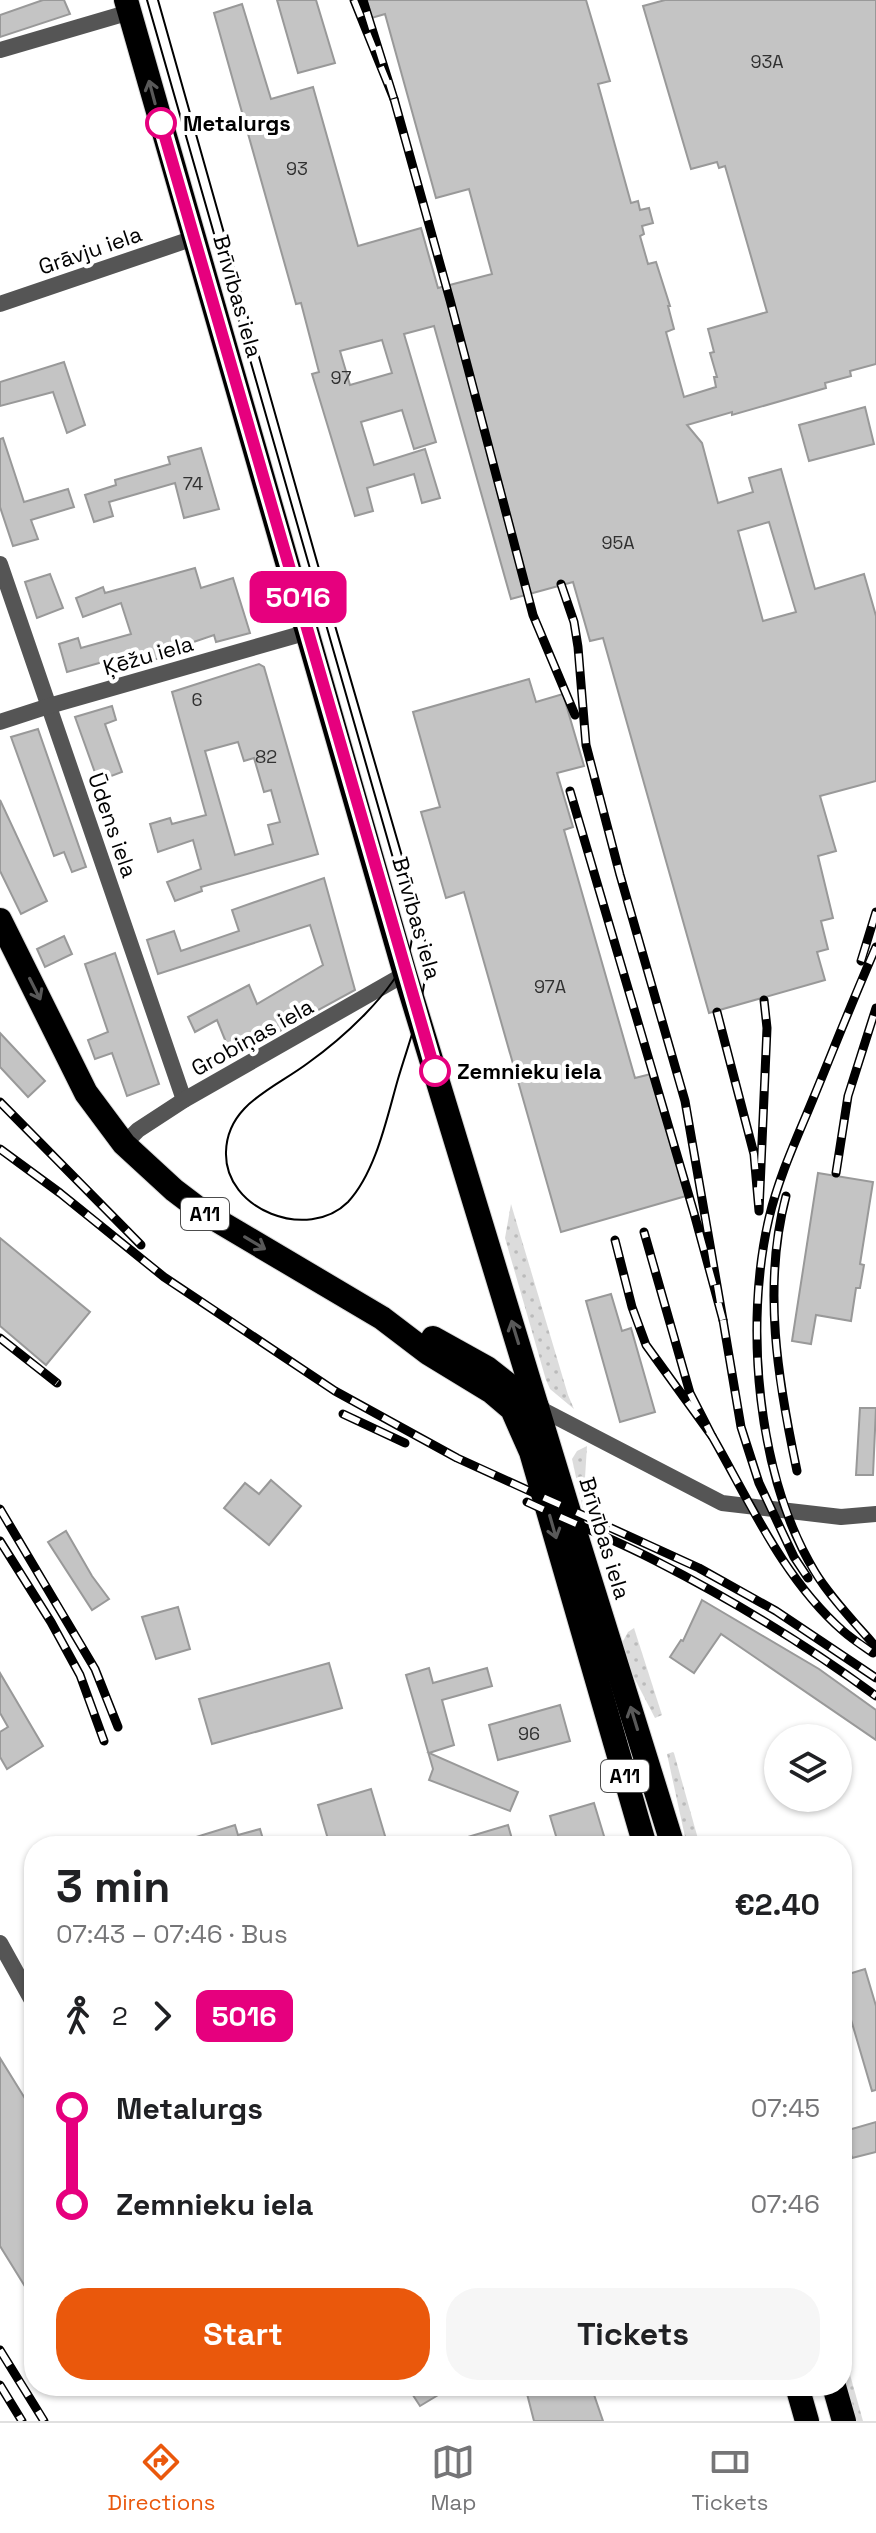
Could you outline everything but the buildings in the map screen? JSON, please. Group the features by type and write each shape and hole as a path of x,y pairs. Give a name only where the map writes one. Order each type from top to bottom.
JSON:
{"highway":[{"name":"Brīvības iela","path":"128,6 405,974 670,1836"},
{"name":"A11","path":"0,920 86,1093 124,1144 203,1212 382,1318"},
{"name":"Brīvības iela","path":"382,1318 428,1353 492,1392 512,1409 531,1452 642,1836"},
{"path":"382,1318 411,1327 487,1368 537,1407"},
{"path":"800,2396 807,2421"},
{"path":"837,2396 844,2421"}],"street":[{"path":"0,50 128,6"},
{"name":"Grāvju iela","path":"0,304 194,238"},
{"name":"Ūdens iela","path":"0,564 184,1100"},
{"name":"Ķēžu iela","path":"0,722 308,632"},
{"name":"Grobiņas iela","path":"124,1144 138,1130 184,1100 405,974"},
{"path":"537,1407 722,1503 841,1517 876,1514"},
{"path":"0,1943 24,1986"}],"shaded area":[{"path":"511,1204 574,1409 550,1389 546,1380 505,1238"},
{"path":"587,1446 583,1509 572,1459 577,1451"},
{"path":"634,1628 662,1715 655,1718 628,1666 622,1643"},
{"path":"674,1753 697,1836 685,1836 667,1754"},
{"path":"852,2382 863,2421 855,2421 848,2396 852,2396"}],"tram line":[{"path":"147,0 413,928 409,952 402,968 379,999 322,1053 255,1099 244,1109 228,1135 226,1152 229,1172 239,1190 253,1204 271,1214 291,1219 312,1219 331,1214 348,1202 358,1190 373,1160 422,997 426,963 424,932 158,0"}],"railway":[{"path":"354,0 394,99 363,0"},
{"path":"394,99 533,615 575,715"},
{"path":"561,584 574,622 578,647 586,745 685,1101 723,1320 570,791"},
{"path":"861,961 876,912"},
{"path":"876,947 773,1202 761,1260 757,1305 761,1399 768,1446 780,1491 795,1534 815,1572 876,1647"},
{"path":"717,1012 754,1154 759,1211 767,1028 764,1000"},
{"path":"836,1173 848,1096 876,1008"},
{"path":"0,1102 141,1245"},
{"path":"0,1149 164,1277 335,1391 457,1458 699,1568 776,1611 876,1678"},
{"path":"786,1196 775,1265 775,1334 797,1471"},
{"path":"615,1240 632,1307 646,1345 712,1436 690,1393 644,1232"},
{"path":"723,1320 741,1427 759,1483 794,1557 808,1578"},
{"path":"0,1338 57,1383"},
{"path":"343,1414 405,1443"},
{"path":"712,1436 785,1564 822,1610 843,1631 873,1653"},
{"path":"527,1502 640,1553 713,1591 796,1641 876,1696"},
{"path":"0,1509 95,1669 118,1727"},
{"path":"0,1541 80,1675 104,1741"},
{"path":"0,2350 24,2389"},
{"path":"0,2385 22,2421"},
{"path":"29,2396 44,2421"}],"bus line":[{"name":"5016","path":"161,123 435,1071"}],"place":[{"name":"Metalurgs","path":"161,123"},
{"name":"Zemnieku iela","path":"435,1071"}]}
